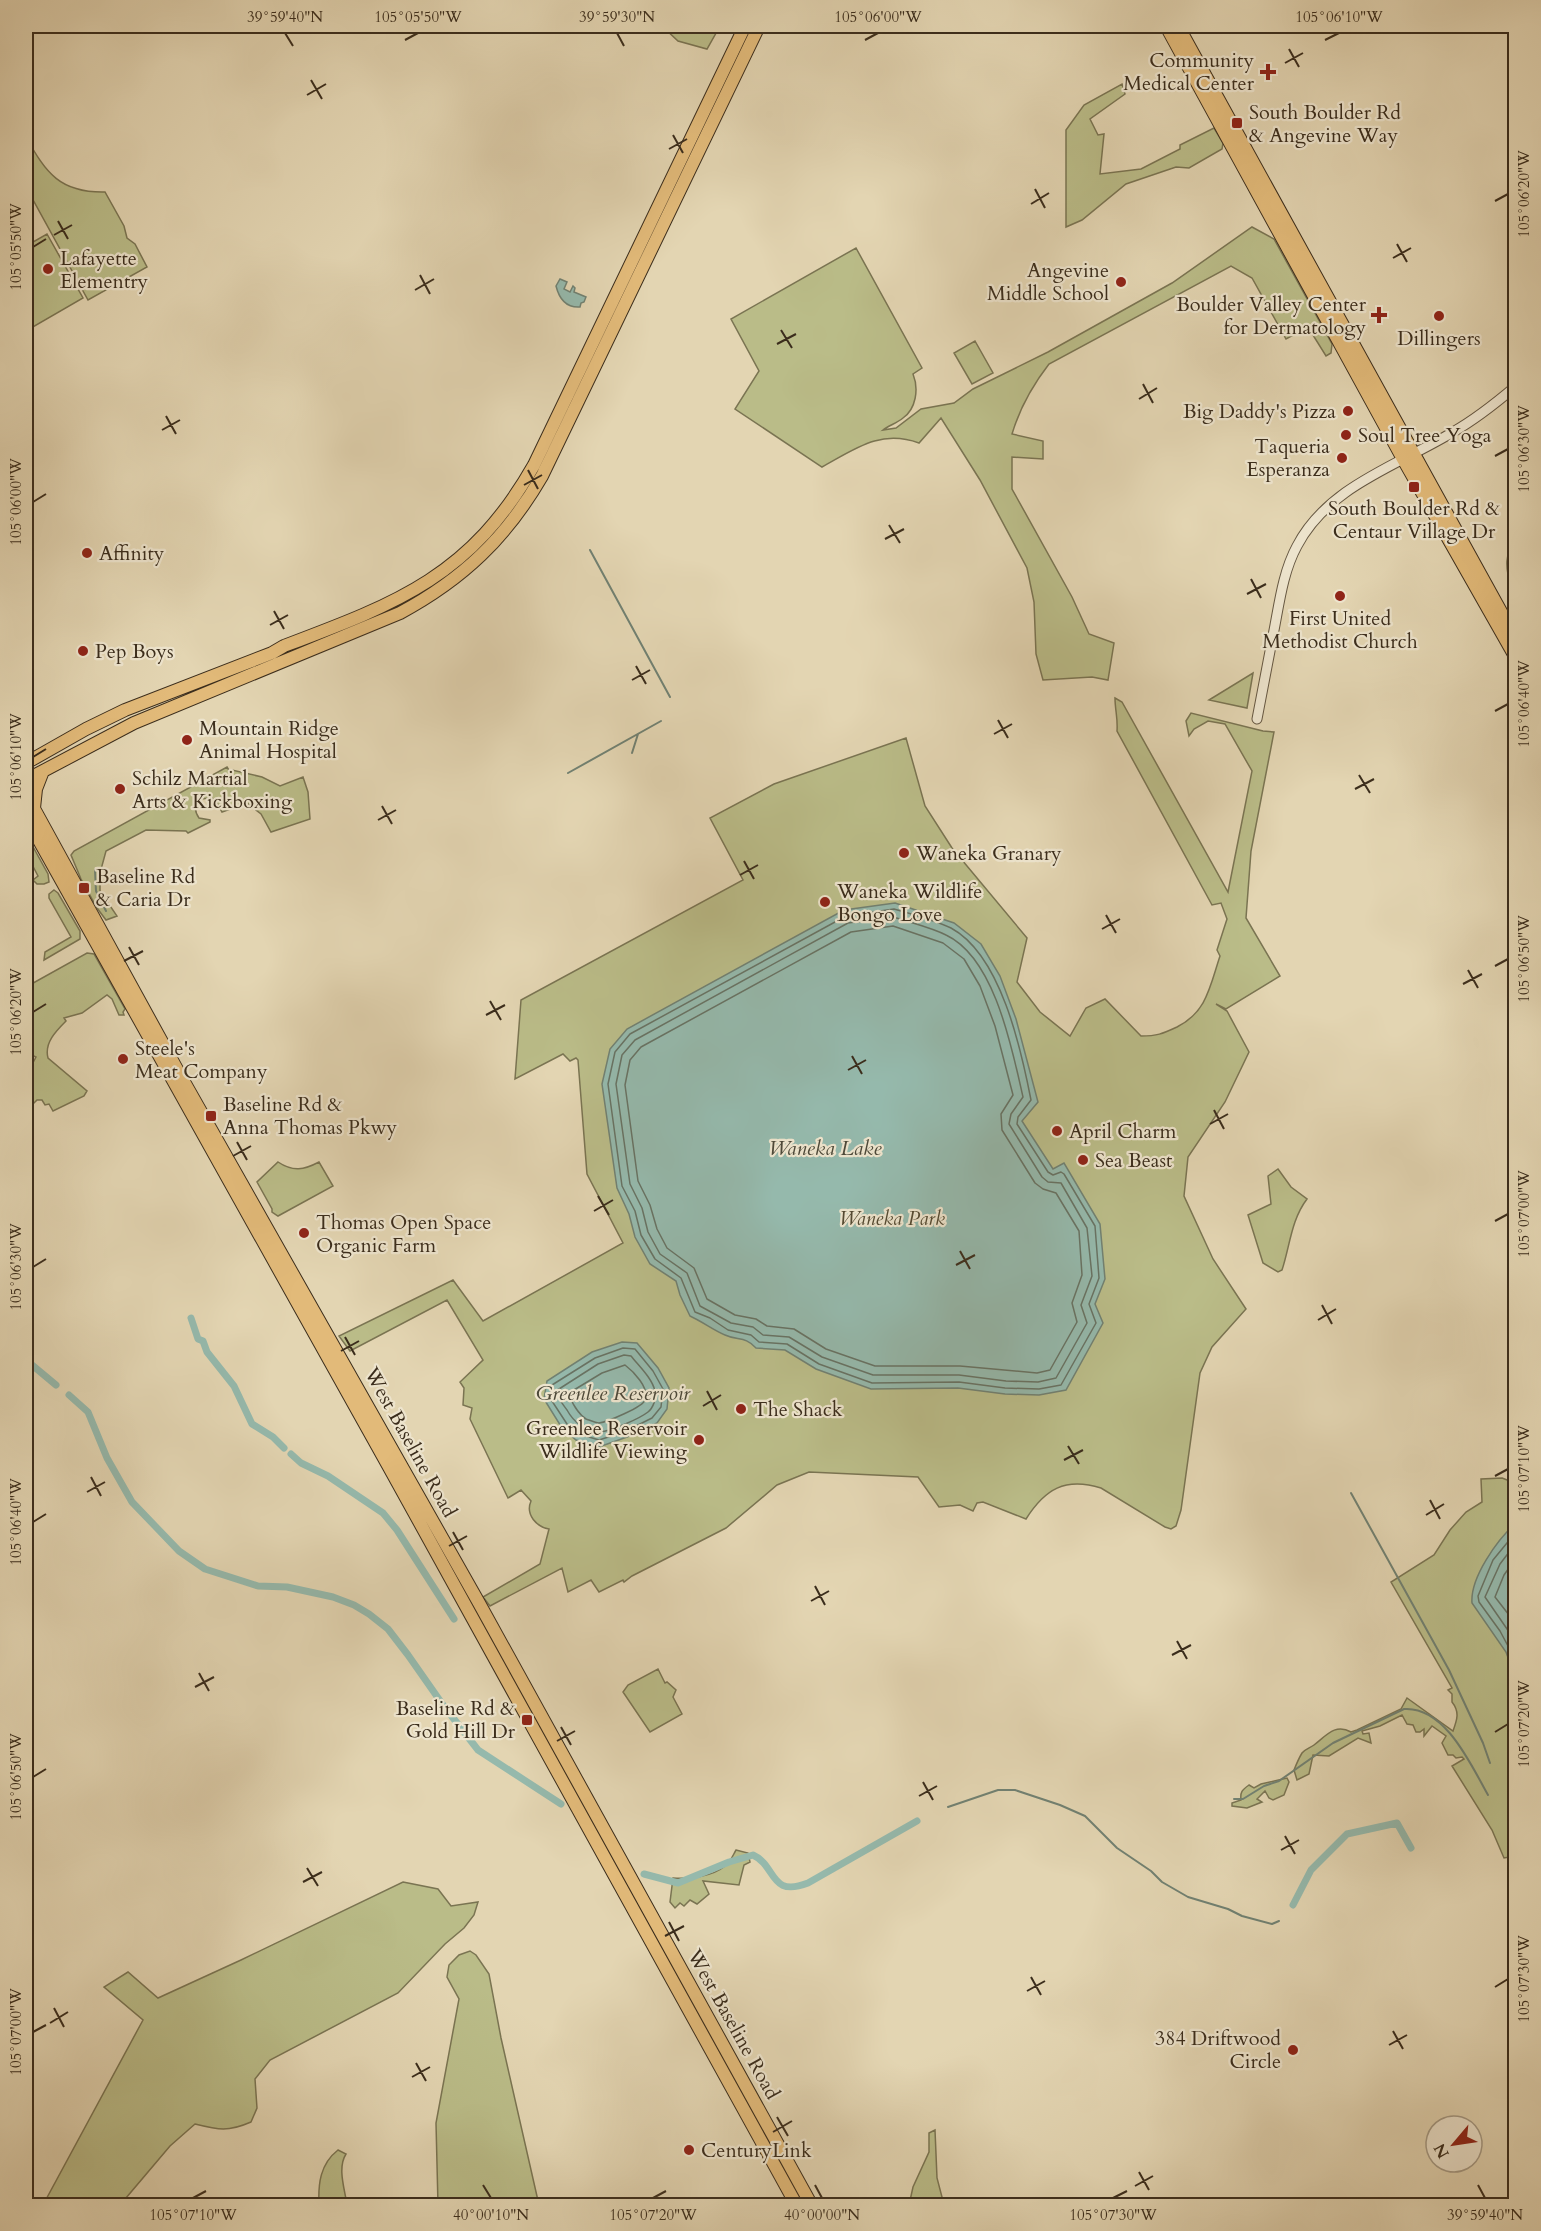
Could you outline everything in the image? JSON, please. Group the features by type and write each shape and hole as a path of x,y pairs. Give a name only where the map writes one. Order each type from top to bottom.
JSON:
{"main road":[{"path":"28,759 125,710 272,653 284,645 393,602 446,569 485,535 518,491 534,465 745,26"},
{"path":"26,780 134,723 400,613 458,577 492,546 520,512 542,476 759,26"},
{"path":"1166,26 1408,456 1515,639"},
{"path":"1178,26 1515,658"},
{"path":"30,813 43,771"},
{"name":"West Baseline Road","path":"26,794 30,813 183,1081 797,2205"},
{"name":"West Baseline Road","path":"394,1464 812,2205"}],"street":[{"path":"1257,719 1280,596 1289,564 1297,546 1320,513 1335,500 1476,418 1515,386"}],"green space":[{"path":"662,26 720,26 707,49 678,41"},
{"path":"1122,84 1125,94 1090,119 1098,135 1104,134 1100,174 1141,169 1180,149 1180,145 1214,128 1223,143 1222,149 1189,168 1176,167 1126,184 1082,220 1066,227 1066,130 1084,105"},
{"path":"26,137 40,161 66,185 76,189 105,192 124,226 127,238 135,244 147,267 88,300 26,187"},
{"path":"1252,227 1274,239 1332,344 1331,353 1326,356 1308,327 1286,339 1252,278 1231,266 1049,364 1027,397 1012,434 1043,441 1043,459 1012,457 1012,489 1072,597 1089,634 1114,643 1108,680 1092,677 1043,680 1036,654 1034,602 1027,568 980,480 941,418 919,443 892,438 880,440 857,448 822,467 735,409 759,371 731,319 856,248 922,368 913,374 916,392 911,409 901,420 883,430 896,428 921,409 954,403 973,389 1048,352 1172,283"},
{"name":"Lafayette Elementry","path":"47,234 83,298 26,331 26,246"},
{"path":"975,341 993,373 972,384 954,353"},
{"path":"1515,537 1515,586 1511,586 1507,561"},
{"path":"1253,673 1247,708 1209,700"},
{"name":"Waneka Park","path":"1115,698 1122,702 1228,892 1252,771 1225,724 1208,721 1194,729 1189,736 1186,721 1191,713 1274,732 1251,851 1246,918 1280,976 1226,1009 1216,1004 1227,1011 1249,1052 1225,1102 1188,1157 1184,1196 1213,1259 1246,1309 1212,1347 1200,1373 1181,1510 1176,1526 1171,1529 1165,1527 1101,1488 1088,1485 1066,1485 1057,1488 1041,1500 1026,1519 983,1502 977,1503 973,1511 960,1505 939,1507 918,1477 809,1472 777,1485 726,1528 624,1582 623,1580 599,1592 591,1580 568,1592 562,1568 490,1606 483,1597 540,1564 549,1529 533,1520 530,1511 531,1501 521,1490 508,1498 470,1419 472,1408 463,1405 464,1388 460,1382 483,1360 447,1300 350,1351 339,1336 453,1280 483,1321 623,1243 587,1174 578,1060 576,1058 570,1061 563,1054 515,1079 521,1000 743,880 710,818 774,784 906,738 925,806 952,848 1027,938 1017,982 1040,1012 1070,1036 1086,1008 1105,999 1141,1036 1159,1034 1177,1027 1195,1014 1206,997 1220,956 1217,950 1227,919 1221,903 1212,905 1117,731"},
{"path":"227,767 230,772 232,770 262,777 280,786 303,777 308,792 310,819 271,832 261,814 247,803 222,812 212,798 200,799 195,808 196,813 199,818 210,820 210,822 188,833 186,831 146,830 106,851 100,873 100,891 117,916 106,920 81,879 71,855 74,851"},
{"path":"26,834 48,874 49,882 37,884 33,880 38,876 26,853"},
{"path":"54,890 80,931 80,939 44,960 45,952 71,937 49,898 49,894"},
{"path":"87,953 94,954 125,1009 124,1015 119,1015 112,999 107,995 82,1013 64,1018 66,1021 49,1042 48,1058 87,1091 84,1096 53,1111 49,1104 45,1105 42,1100 37,1100 32,1105 26,1078 36,1057 26,1052 26,987"},
{"path":"278,1162 299,1169 319,1162 333,1186 278,1216 272,1212 257,1182"},
{"path":"1278,1169 1291,1187 1307,1199 1297,1216 1282,1270 1278,1272 1263,1263 1248,1215 1271,1204 1268,1176"},
{"path":"1502,1478 1515,1483 1515,1856 1504,1858 1492,1830 1452,1766 1464,1759 1448,1755 1442,1743 1446,1736 1432,1726 1424,1736 1424,1729 1416,1732 1413,1725 1407,1724 1402,1715 1380,1726 1362,1731 1363,1734 1369,1733 1371,1743 1358,1738 1329,1756 1313,1755 1309,1774 1297,1780 1294,1770 1303,1752 1331,1732 1340,1729 1351,1732 1357,1730 1401,1709 1407,1698 1453,1731 1457,1716 1452,1694 1448,1690 1452,1688 1391,1582 1434,1555 1450,1530 1466,1512 1482,1502 1481,1479"},
{"path":"658,1669 665,1683 667,1682 676,1690 673,1697 682,1714 650,1732 623,1692 628,1685"},
{"path":"1287,1778 1289,1782 1284,1795 1273,1800 1265,1791 1257,1799 1262,1802 1247,1808 1232,1806 1232,1803 1241,1800 1242,1791 1249,1785 1254,1788"},
{"path":"736,1850 748,1853 750,1862 744,1865 739,1885 703,1881 709,1894 697,1904 690,1900 684,1906 680,1903 675,1908 670,1902 673,1878 693,1878 714,1873 727,1865"},
{"path":"403,1882 438,1889 451,1906 478,1902 474,1915 464,1928 445,1944 398,1993 270,2060 255,2079 257,2108 251,2122 223,2129 195,2124 170,2146 126,2198 135,2205 43,2205 143,2020 104,1987 128,1972 158,1998"},
{"path":"470,1951 476,1955 489,1974 501,2038 539,2205 438,2205 436,2123 459,1999 447,1977 449,1965 459,1955"},
{"path":"935,2130 937,2178 943,2201 950,2204 972,2202 973,2205 909,2205 913,2187 929,2152 929,2133"},
{"path":"338,2150 346,2154 342,2172 347,2205 319,2205 321,2175 327,2162"}],"water":[{"path":"560,279 567,282 564,289 570,292 573,286 574,292 586,297 580,307 571,306 561,298 556,286"},
{"name":"Waneka Lake","path":"895,903 954,923 981,944 1000,976 1016,1019 1038,1102 1022,1121 1053,1169 1064,1163 1100,1224 1105,1279 1095,1304 1103,1323 1066,1390 1039,1395 1005,1394 958,1388 871,1389 816,1369 785,1350 756,1348 745,1340 725,1335 690,1316 676,1281 650,1264 635,1237 629,1214 617,1188 602,1084 610,1049 627,1029 844,910"},
{"name":"Greenlee Reservoir","path":"622,1342 637,1343 658,1368 669,1388 667,1409 657,1423 599,1447 576,1440 562,1428 544,1399 547,1381 592,1352"},
{"path":"1515,1524 1515,1677 1506,1652 1472,1603 1475,1582 1480,1571 1500,1540"}],"waterway":[{"path":"590,550 670,697"},
{"path":"568,773 661,721"},
{"path":"632,753 638,734"},
{"path":"95,870 96,891 106,911"},
{"path":"191,1318 198,1339 203,1341 207,1352 234,1386 252,1424 273,1437 284,1448"},
{"path":"32,1365 56,1385"},
{"path":"69,1395 88,1412 107,1458 132,1502 179,1551 205,1569 258,1586 287,1587 333,1597 369,1614 388,1629 478,1750 561,1804"},
{"path":"291,1454 301,1463 328,1476 383,1513 397,1530 454,1619"},
{"path":"1351,1493 1449,1670 1490,1763"},
{"path":"1234,1799 1243,1799 1264,1786 1279,1781 1333,1743 1404,1709 1419,1711 1432,1717 1444,1727 1465,1754 1488,1795"},
{"path":"948,1807 998,1790 1015,1790 1060,1805 1085,1816 1117,1848 1151,1871 1162,1882 1188,1897 1272,1924 1279,1921"},
{"path":"644,1874 678,1883 729,1862 753,1855 761,1860 780,1884 795,1887 808,1883 917,1821"},
{"path":"1293,1905 1311,1870 1347,1834 1397,1823 1411,1848"}],"place":[{"name":"Community Medical Center","path":"1268,72"},
{"name":"South Boulder Rd & Angevine Way","path":"1237,123"},
{"name":"Lafayette Elementry","path":"48,269"},
{"name":"Angevine Middle School","path":"1121,282"},
{"name":"Boulder Valley Center for Dermatology","path":"1379,315"},
{"name":"Dillingers","path":"1439,316"},
{"name":"Big Daddy's Pizza","path":"1348,411"},
{"name":"Soul Tree Yoga","path":"1346,435"},
{"name":"Taqueria Esperanza","path":"1342,458"},
{"name":"South Boulder Rd & Centaur Village Dr","path":"1414,487"},
{"name":"Affinity","path":"87,553"},
{"name":"First United Methodist Church","path":"1340,596"},
{"name":"Pep Boys","path":"83,651"},
{"name":"Mountain Ridge Animal Hospital","path":"187,740"},
{"name":"Schilz Martial Arts & Kickboxing","path":"120,789"},
{"name":"Waneka Granary","path":"904,853"},
{"name":"Baseline Rd & Caria Dr","path":"84,888"},
{"name":"Waneka Wildlife Bongo Love","path":"825,902"},
{"name":"Steele's Meat Company","path":"123,1059"},
{"name":"Baseline Rd & Anna Thomas Pkwy","path":"211,1116"},
{"name":"April Charm","path":"1057,1131"},
{"name":"Sea Beast","path":"1083,1160"},
{"name":"Thomas Open Space Organic Farm","path":"304,1233"},
{"name":"The Shack","path":"741,1409"},
{"name":"Greenlee Reservoir Wildlife Viewing","path":"699,1440"},
{"name":"Baseline Rd & Gold Hill Dr","path":"527,1720"},
{"name":"384 Driftwood Circle","path":"1293,2050"},
{"name":"CenturyLink","path":"689,2150"}]}
